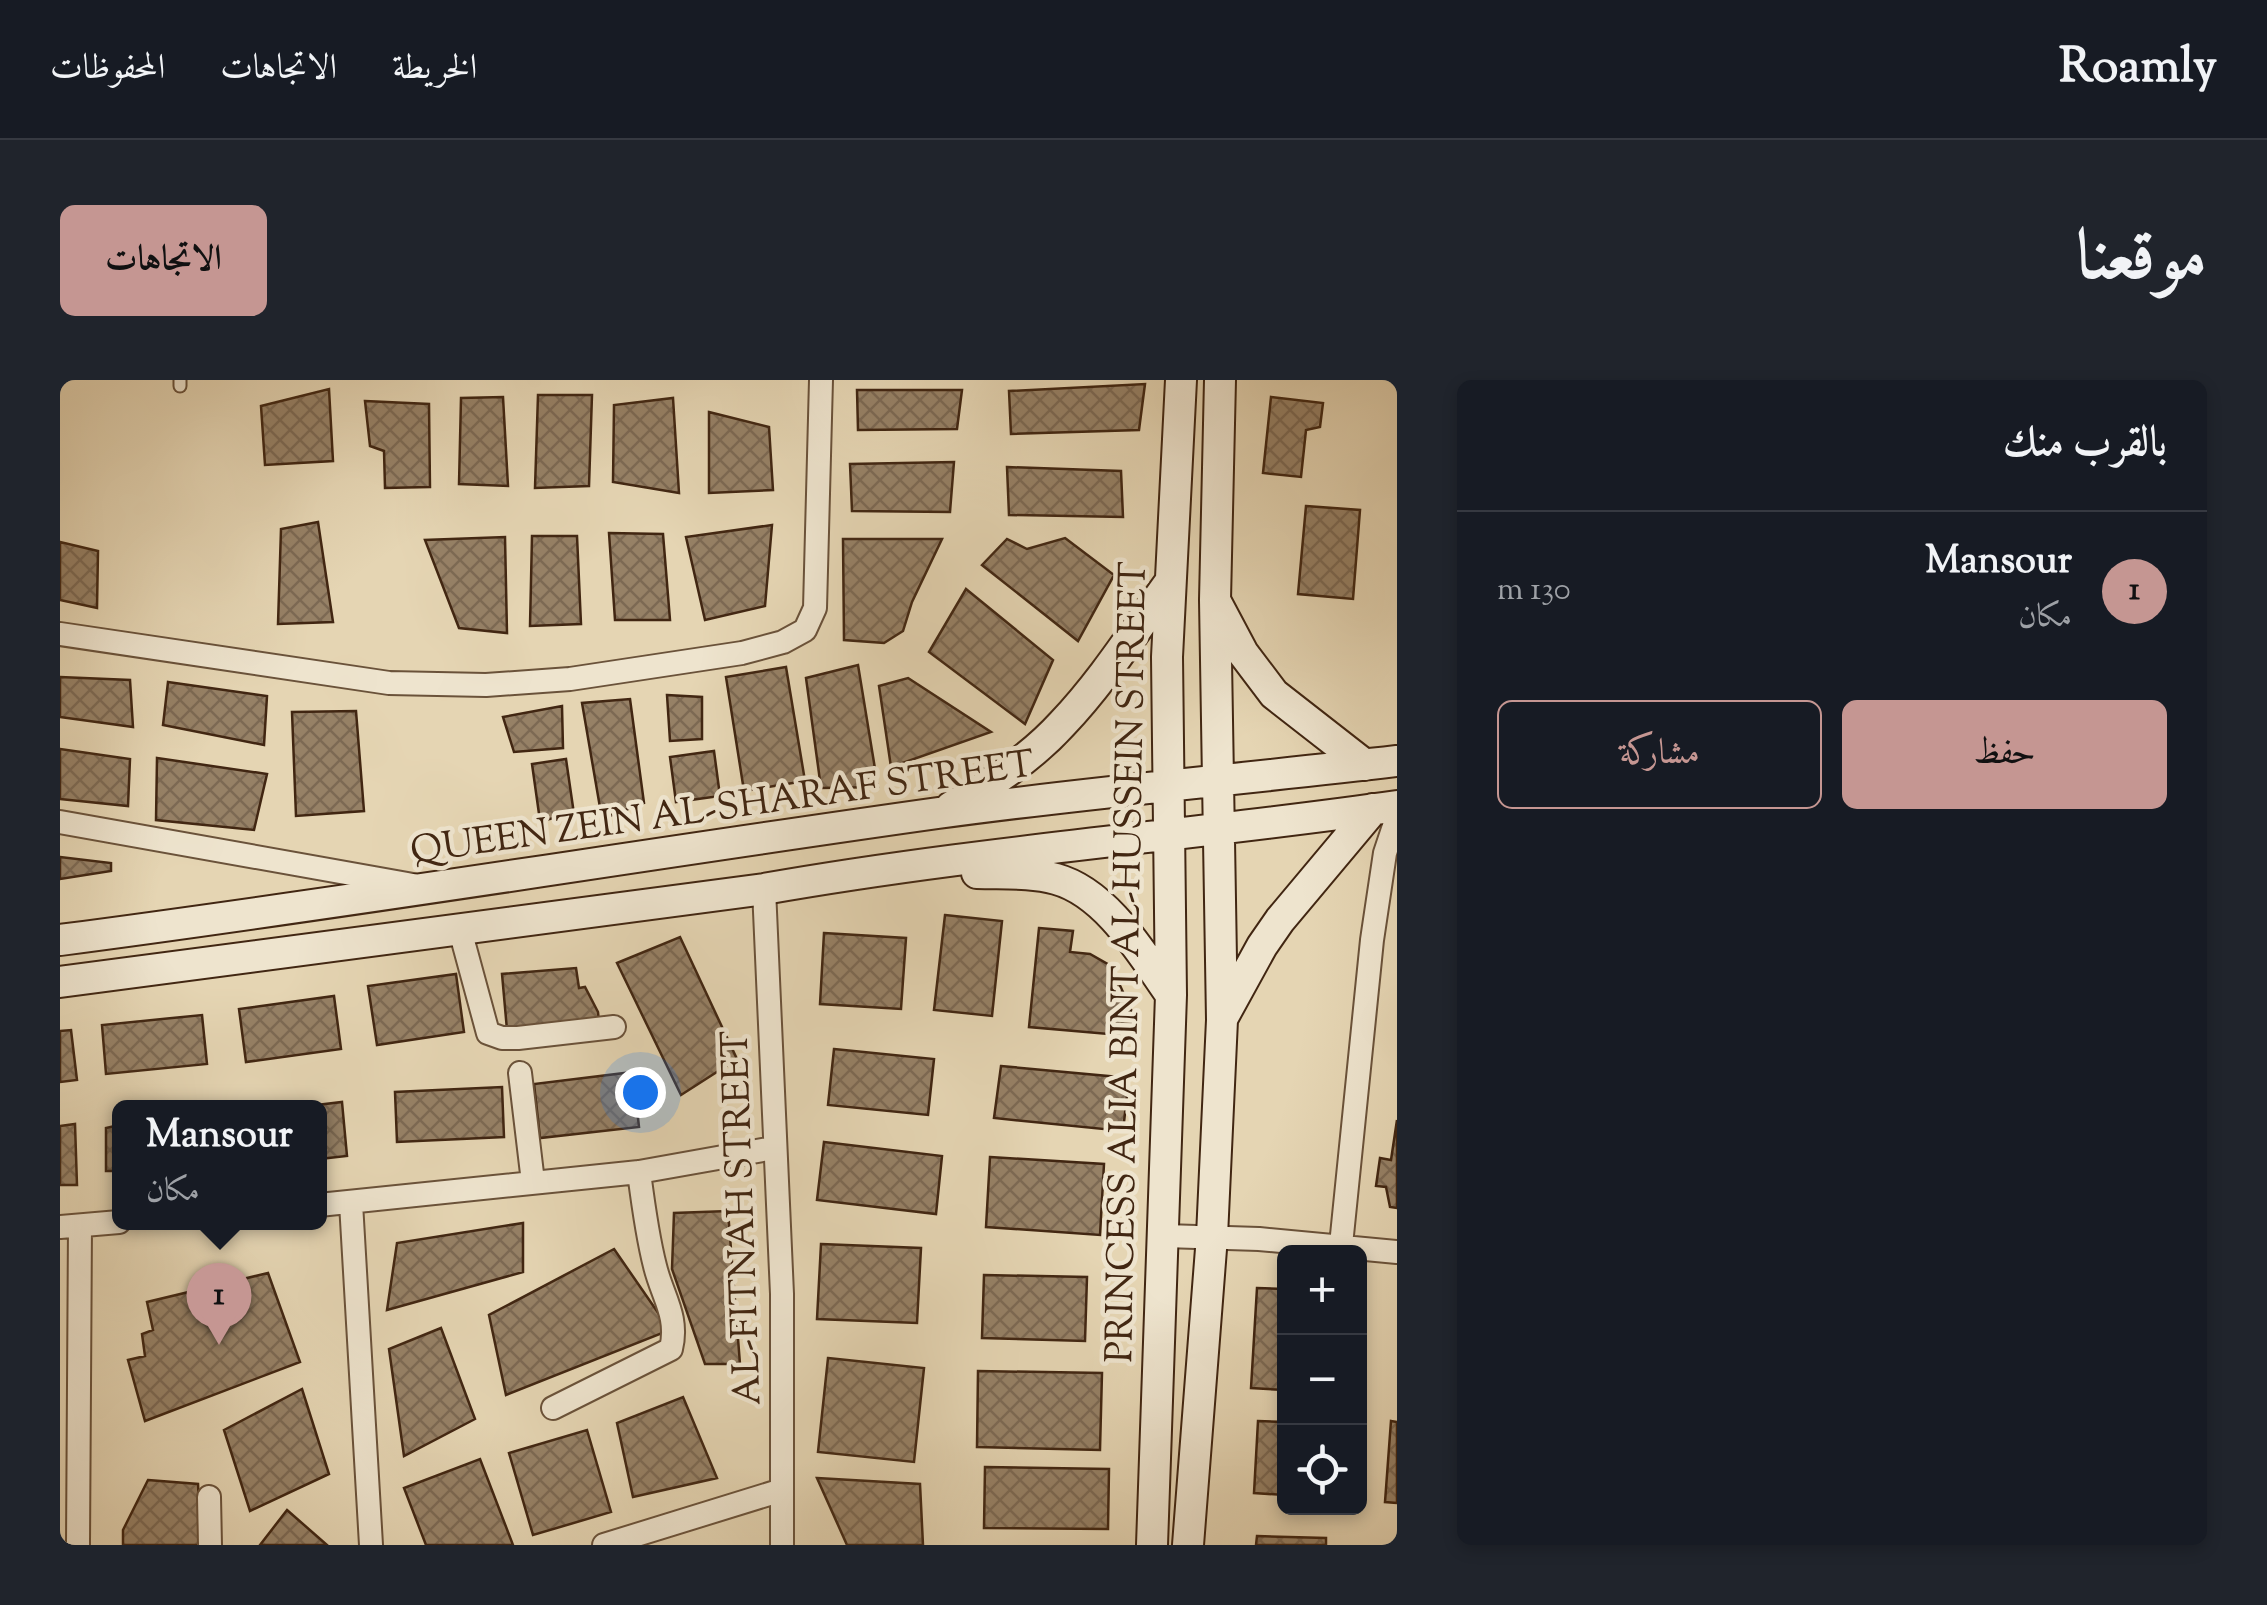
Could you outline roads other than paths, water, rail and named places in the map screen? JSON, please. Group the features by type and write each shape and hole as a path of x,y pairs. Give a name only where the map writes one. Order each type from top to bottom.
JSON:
{"main road":[{"name":"PRINCESS ALIA BINT AL-HUSSEIN STREET","path":"1152,1545 1171,995 1170,582 1181,380"},
{"path":"1188,1545 1212,1236 1222,1020 1215,600 1220,380"},
{"path":"940,813 1017,764 1063,724 1170,582"},
{"path":"1215,600 1243,653 1274,694 1365,765"},
{"name":"QUEEN ZEIN AL-SHARAF STREET","path":"60,940 436,889 940,813 1397,762"},
{"path":"60,982 764,890 869,871 1389,811"},
{"path":"1222,1020 1280,920 1389,811"},
{"path":"869,871 1028,874 1059,879 1110,914 1171,995"}],"street":[{"path":"60,634 389,683 486,685 588,676 783,642 805,630 815,608 822,381 800,380"},
{"path":"1342,1244 1389,811"},
{"path":"60,822 436,889"},
{"name":"AL-FITNAH STREET","path":"764,890 782,1294 782,1545"},
{"path":"460,930 488,1032 502,1038 518,1038 614,1027"},
{"path":"520,1073 534,1182"},
{"path":"327,1205 639,1172 774,1148"},
{"path":"553,1408 671,1349 676,1330 673,1312 655,1268 639,1172"},
{"path":"351,1203 371,1545"},
{"path":"78,1545 70,1226 112,1223"},
{"path":"1165,1236 1342,1244 1397,1252"},
{"path":"604,1545 782,1490"},
{"path":"209,1497 210,1545"}],"place":[{"name":"Mansour","path":"219,1345"}]}
